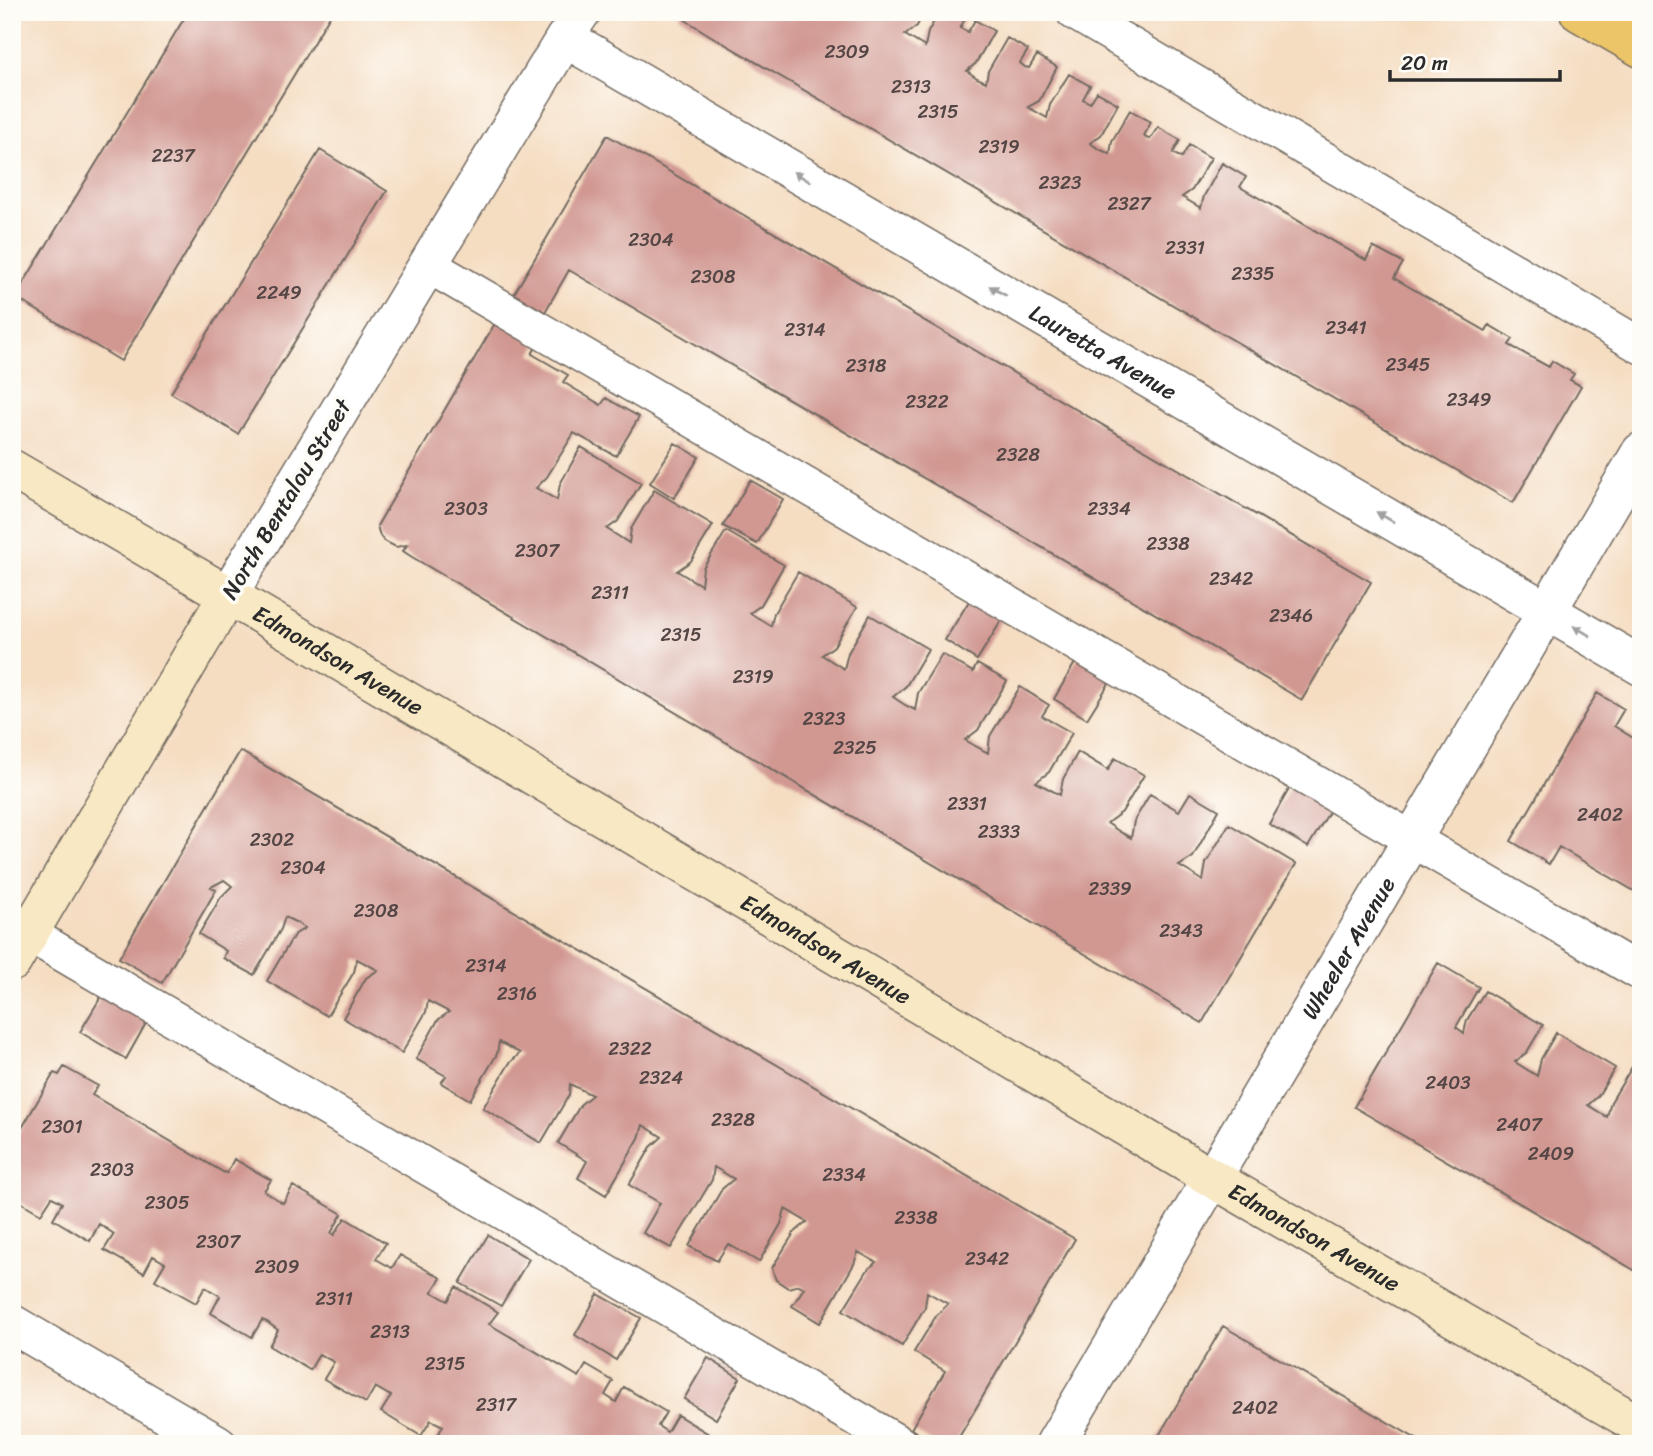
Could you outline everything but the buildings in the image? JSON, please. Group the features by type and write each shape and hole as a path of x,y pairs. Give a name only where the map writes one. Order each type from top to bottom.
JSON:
{"main road":[{"path":"1579,12 1641,48"},
{"name":"Edmondson Avenue","path":"12,469 1212,1178 1641,1426"},
{"name":"North Bentalou Street","path":"18,940 228,595"}],"street":[{"name":"North Bentalou Street","path":"228,595 574,25"},
{"name":"Lauretta Avenue","path":"574,25 1641,666"},
{"name":"Wheeler Avenue","path":"1055,1444 1641,452"},
{"path":"12,1324 217,1444"}],"lane":[{"path":"1074,12 1641,346"},
{"path":"428,265 1641,973"},
{"path":"18,940 901,1444"}]}
